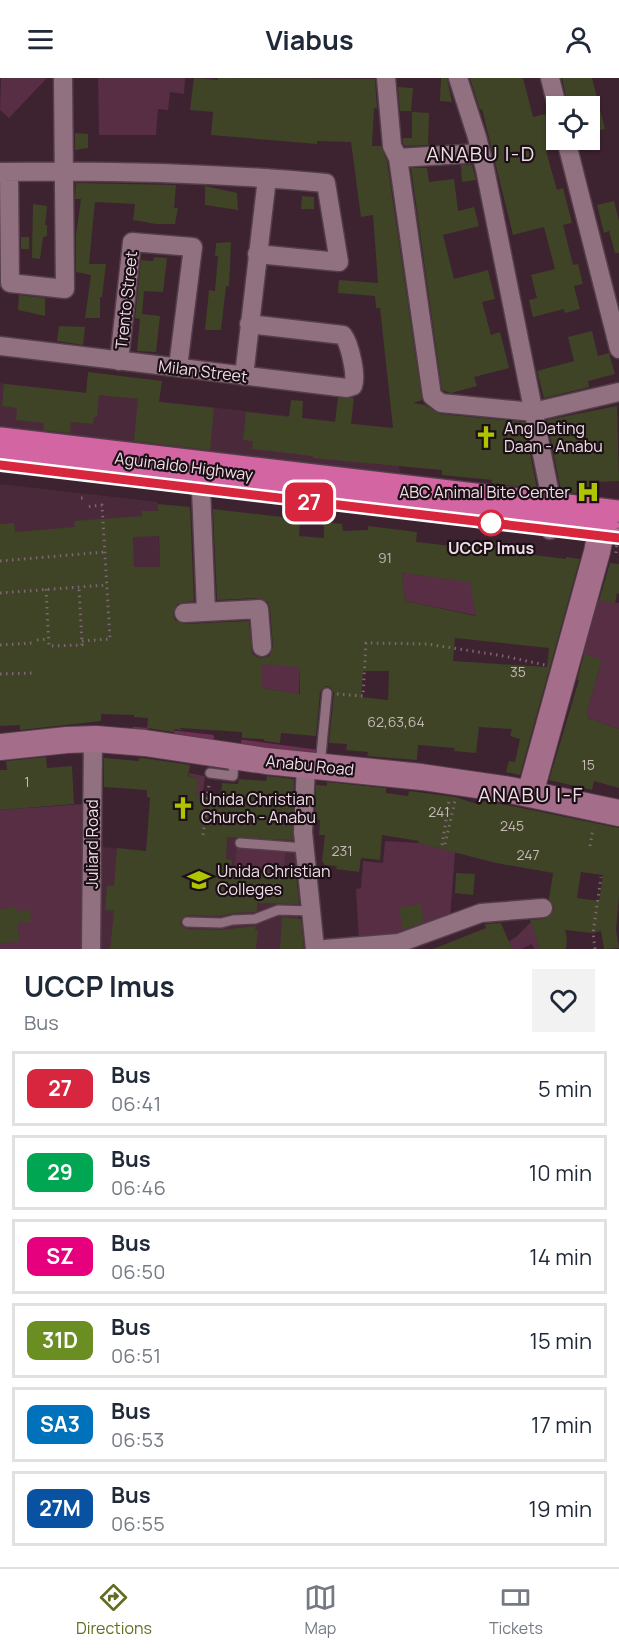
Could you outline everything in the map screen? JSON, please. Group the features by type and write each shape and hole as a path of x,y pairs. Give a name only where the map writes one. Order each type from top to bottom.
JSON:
{"highway":[{"name":"Aguinaldo Highway","path":"0,444 274,487 551,520 613,530"},
{"name":"Aguinaldo Highway","path":"0,465 201,489 274,487"}],"street":[{"path":"63,78 64,171 65,289 10,283 5,172 64,171 267,178 326,183 339,262 257,254"},
{"path":"386,78 392,146 398,158 432,396 441,403 533,412 619,393"},
{"path":"458,78 481,153 533,412 551,520"},
{"path":"550,78 554,96"},
{"path":"569,150 619,349"},
{"path":"398,158 481,153"},
{"path":"244,376 267,178"},
{"name":"Trento Street","path":"119,361 132,242 193,247 178,368"},
{"name":"Milan Street","path":"0,346 350,388 355,380 347,341 343,335 249,324"},
{"path":"201,489 206,611"},
{"path":"530,794 564,670 613,530"},
{"path":"184,613 260,609 262,647"},
{"name":"Anabu Road","path":"0,747 93,739 163,745 313,766 422,777 530,794 619,813"},
{"name":"Juliard Road","path":"91,949 93,739"},
{"path":"313,766 303,819 315,949"},
{"path":"325,949 399,943 481,913 543,908"}],"lane":[{"path":"313,766 327,693"},
{"path":"210,773 233,776 234,756"},
{"path":"240,843 305,848"},
{"path":"187,922 221,924 233,920 255,919 278,910 311,911"}],"path":[{"path":"82,641 110,639 102,505 85,507"},
{"path":"0,561 105,552"},
{"path":"0,592 106,585"},
{"path":"46,589 49,646 82,645 79,587"},
{"path":"37,640 49,639"},
{"path":"0,645 32,643"},
{"path":"327,693 363,696 366,643 427,644 504,656 564,670"},
{"path":"0,674 34,673"},
{"path":"203,835 210,773"},
{"path":"450,804 444,845 456,795"},
{"path":"595,949 593,933 601,878"}],"shaded area":[{"path":"1,78 47,78 9,118 0,110"},
{"path":"98,78 185,78 184,94 170,92 168,110 158,109 156,135 99,135"},
{"path":"0,383 393,428 401,478 0,430"},
{"path":"0,484 158,502 159,548 169,638 0,676"},
{"path":"402,573 483,583 484,617 405,601"},
{"path":"593,599 619,603 619,729 588,718 589,715 586,714 602,660 579,653"},
{"path":"261,661 300,667 299,694 261,688"},
{"path":"189,773 204,776 202,798 195,797 198,778 189,776"},
{"path":"84,804 81,949 0,949 0,943 19,941 16,908 0,909 0,810"},
{"name":"Unida Christian Colleges","path":"229,821 297,827 295,852 299,853 297,888 300,889 298,917 302,921 304,949 98,949 102,847 206,857"},
{"path":"237,841 286,844 284,871 235,867"},
{"path":"385,841 418,843 455,852 450,918 399,935 359,940 356,889 361,888 363,861 383,863"},
{"path":"531,922 540,949 534,949 532,944 521,949 511,949 509,941"}],"building":[{"path":"194,78 218,80 218,78 375,79 377,109 374,108 372,146 381,146 387,161 422,400 413,403 425,405 440,414 524,422 537,489 492,483 492,480 442,475 442,470 313,458 313,456 252,449 253,441 243,440 246,412 289,417 291,400 303,401 302,418 335,422 338,398 354,398 351,424 393,428 380,308 376,308 375,296 338,293 339,280 378,283 373,215 361,217 351,142 317,141 317,144 211,135 213,112 190,110"},
{"path":"441,78 447,78 452,102 440,101"},
{"path":"470,78 523,78 533,117 545,114 546,150 550,150 546,151 557,190 563,188 572,223 563,225 573,265 578,264 583,284 574,286 580,309 565,313 564,309 533,317 529,300 537,298 531,275 555,269 544,227 513,235 482,109 480,110"},
{"path":"562,78 592,78 597,96 566,96"},
{"path":"398,87 413,88 411,111 400,111"},
{"path":"600,109 605,129 600,130"},
{"path":"412,112 429,113 428,145 405,146 403,143 403,138 412,138"},
{"path":"75,133 88,134 88,148 75,150"},
{"path":"461,165 472,165 476,180 462,182"},
{"path":"411,168 427,168 429,182 454,179 458,211 474,207 479,226 443,235 454,279 488,270 495,299 482,302 491,335 500,332 509,368 474,377 477,386 451,393 442,390"},
{"path":"76,183 176,185 174,208 178,208 175,224 156,224 133,220 135,204 95,202 89,264 106,264 102,297 100,297 100,318 85,318 91,275 76,272 76,235 81,199 75,199"},
{"path":"205,186 237,193 238,210 205,205"},
{"path":"302,196 314,197 314,209 301,209"},
{"path":"614,201 619,221 619,253 615,253 609,231 604,233 597,205"},
{"path":"33,204 47,206 45,225 47,225 47,236 43,237 40,259 32,258"},
{"path":"21,237 29,237 29,249 21,249"},
{"path":"231,242 229,286 226,286 221,330 205,330 209,290 215,291 218,256 215,256 216,243"},
{"path":"154,257 167,258 163,292 144,291 142,314 160,316 156,352 137,351 140,319 135,318 141,260 153,261"},
{"path":"19,295 45,298 45,316 18,310"},
{"path":"59,326 85,327 83,345 57,341"},
{"path":"592,331 598,356 609,353 615,374 588,381 589,387 544,398 537,371 574,361 568,337"},
{"path":"88,372 162,381 159,402 214,408 210,450 134,441 138,399 99,395 97,417 94,417 93,424 71,422 70,433 43,430 44,423 16,420 17,408 2,406 4,384 86,393"},
{"path":"617,406 619,481 598,482 598,496 561,491 547,420"},
{"path":"158,504 190,507 194,601 177,604 173,613 175,620 185,624 249,621 252,653 262,658 269,656 273,647 268,602 258,598 217,600 213,509 300,519 299,536 324,538 324,522 342,524 343,531 368,530 368,526 417,532 416,542 461,547 461,541 491,545 491,541 527,545 527,549 535,550 534,555 580,559 520,775 506,772 509,761 515,762 520,739 510,736 512,729 479,727 476,753 454,751 455,748 418,745 417,760 367,756 368,752 346,750 347,744 329,743 334,693 327,686 320,692 316,736 281,733 280,743 264,741 264,739 242,738 242,732 180,728 181,730 175,729 174,732 147,728 148,718 134,717 134,715 101,714 101,721 20,730 20,725 0,726 0,524 14,523 15,532 75,527 74,521 142,516 142,511 158,511","holes":["159,536 160,567 134,567 133,537","402,573 470,582 476,616 405,601","455,638 549,648 547,667 453,661","261,664 300,667 300,694 261,688","363,671 389,671 388,700 361,697"]},
{"path":"610,563 619,564 619,594 617,593 615,603 599,600"},
{"path":"584,654 602,660 586,714 589,714 588,718 619,729 619,788 594,781 592,790 549,780 579,680 577,680"},
{"path":"46,757 47,768 72,766 74,804 0,810 0,770 7,770 6,761"},
{"name":"Unida Christian Colleges","path":"104,758 139,761 139,758 143,758 190,765 188,776 198,778 196,795 221,796 222,783 238,784 239,779 266,781 267,776 294,779 293,840 227,837 226,859 232,860 231,869 296,874 299,904 257,903 257,911 254,912 220,916 187,915 180,921 181,926 187,929 221,930 256,926 255,930 258,930 256,949 110,949 114,911 105,910 107,886 114,886 117,848 146,851 150,798 147,797 147,790 104,787"},
{"path":"327,782 386,788 386,793 408,796 409,791 455,797 480,805 481,801 507,805 619,828 619,896 616,930 619,948 604,949 601,931 592,933 565,930 566,949 540,949 530,920 544,919 553,912 554,907 549,899 553,873 496,863 418,843 419,841 382,835 380,860 361,858 359,872 325,865 322,861 325,835 319,835 320,820 315,819 316,785 327,786","holes":["581,872 603,875 599,901 577,898"]},
{"path":"456,873 475,874 473,895 455,893"},
{"path":"421,904 424,922 403,930 399,908"},
{"path":"16,907 17,911 30,910 31,922 18,923 19,942 0,943 0,909"},
{"path":"282,917 301,919 304,949 280,949"},
{"path":"501,923 512,949 433,949 486,928 485,924"}],"waterway":[{"path":"134,729 146,730"},
{"path":"176,733 212,737"},
{"path":"243,742 317,752"}],"bus line":[{"name":"27","path":"0,465 619,538"}],"place":[{"name":"Ang Dating Daan - Anabu","path":"486,437"},
{"name":"ABC Animal Bite Center","path":"588,492"},
{"name":"UCCP Imus","path":"491,523"},
{"name":"Unida Christian Church - Anabu","path":"183,808"},
{"name":"Unida Christian Colleges","path":"199,880"}],"district":[{"name":"ANABU I-D","path":"481,153"},
{"name":"ANABU I-F","path":"531,794"}]}
